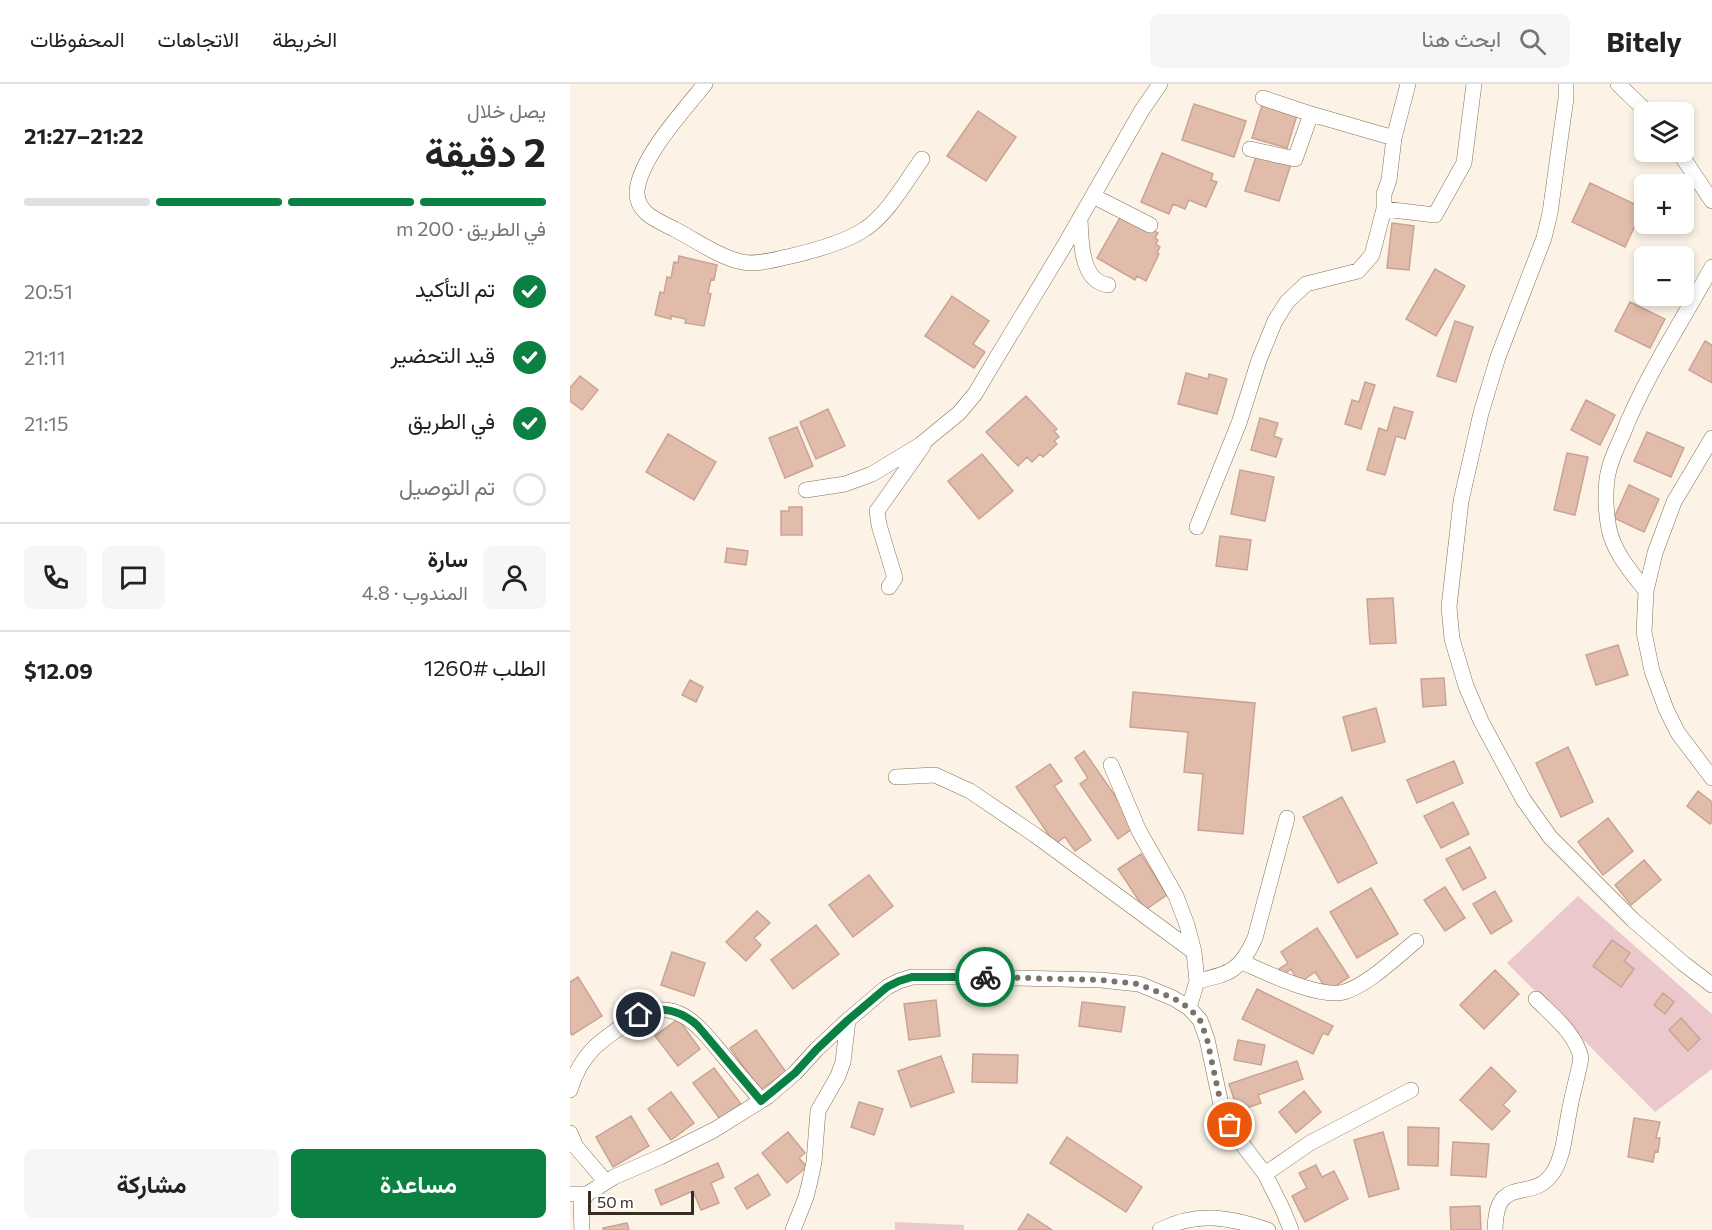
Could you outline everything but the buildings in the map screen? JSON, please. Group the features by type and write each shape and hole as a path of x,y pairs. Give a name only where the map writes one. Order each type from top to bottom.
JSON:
{"street":[{"path":"705,84 676,119 647,162 637,191 638,203 643,212 724,256 743,262 761,262 807,252 864,230 880,216 922,159"},
{"path":"806,490 845,484 872,474 928,439 959,413 975,394 1142,110 1160,84"},
{"path":"1197,527 1239,423 1259,360 1275,321 1287,302 1306,284 1358,271 1372,255 1384,209 1384,194 1389,180 1394,138 1408,84"},
{"path":"1384,209 1435,215 1464,163 1474,84"},
{"path":"1566,84 1550,213 1544,238 1498,357 1481,413 1461,501 1449,607 1452,639 1466,686 1481,721 1523,799 1550,837 1633,920 1712,985"},
{"path":"1618,84 1637,102"},
{"path":"1263,98 1394,138"},
{"path":"1250,149 1295,159 1311,114"},
{"path":"1686,162 1712,201"},
{"path":"1093,196 1150,225"},
{"path":"1080,218 1083,256 1088,269 1095,278 1108,285"},
{"path":"1646,591 1621,558 1610,531 1607,478 1628,420 1649,378 1712,267"},
{"path":"1712,438 1674,502 1655,553 1646,591 1644,632 1652,671 1678,733 1712,778"},
{"path":"889,587 895,578 877,511 928,439"},
{"path":"1111,765 1139,831 1176,896 1187,925 1194,952 1197,981 1189,1008"},
{"path":"896,777 934,774 970,791 1035,835 1194,952"},
{"path":"1197,981 1223,976 1242,962 1249,952 1255,938 1287,818"},
{"path":"1242,962 1301,987 1342,993 1384,967 1416,941"},
{"path":"582,1230 581,1204 587,1194 614,1176 660,1157 714,1130 761,1101 795,1073 848,1020 887,987 912,977 966,976 1101,980 1138,984 1173,998 1189,1008 1200,1020 1207,1039 1223,1114 1236,1136 1265,1174 1291,1230"},
{"path":"1495,1230 1496,1212 1502,1199 1507,1194 1543,1183 1554,1171 1564,1140 1581,1058 1579,1048 1573,1039 1536,999"},
{"path":"570,1090 579,1066 596,1044 647,1011 666,1010 684,1015 697,1025 761,1101"},
{"path":"793,1230 803,1205 814,1162 818,1111 838,1076 843,1062 848,1020"},
{"path":"1265,1174 1310,1143 1411,1090"},
{"path":"570,1133 576,1147 606,1182"},
{"path":"570,1194 587,1194"},
{"path":"1160,1230 1175,1222 1192,1224 1213,1218 1268,1230"}],"shaded area":[{"path":"1578,896 1712,1014 1712,1069 1655,1112 1507,963"},
{"path":"895,1222 964,1225 964,1230 895,1230"}],"way so far":[{"path":"985,977 1101,980 1138,984 1173,998 1189,1008 1200,1020 1207,1039 1223,1114 1230,1125"}],"route":[{"path":"639,1015 647,1011 666,1010 691,1019 761,1101 795,1073 848,1020 887,987 912,977 985,977"}]}
